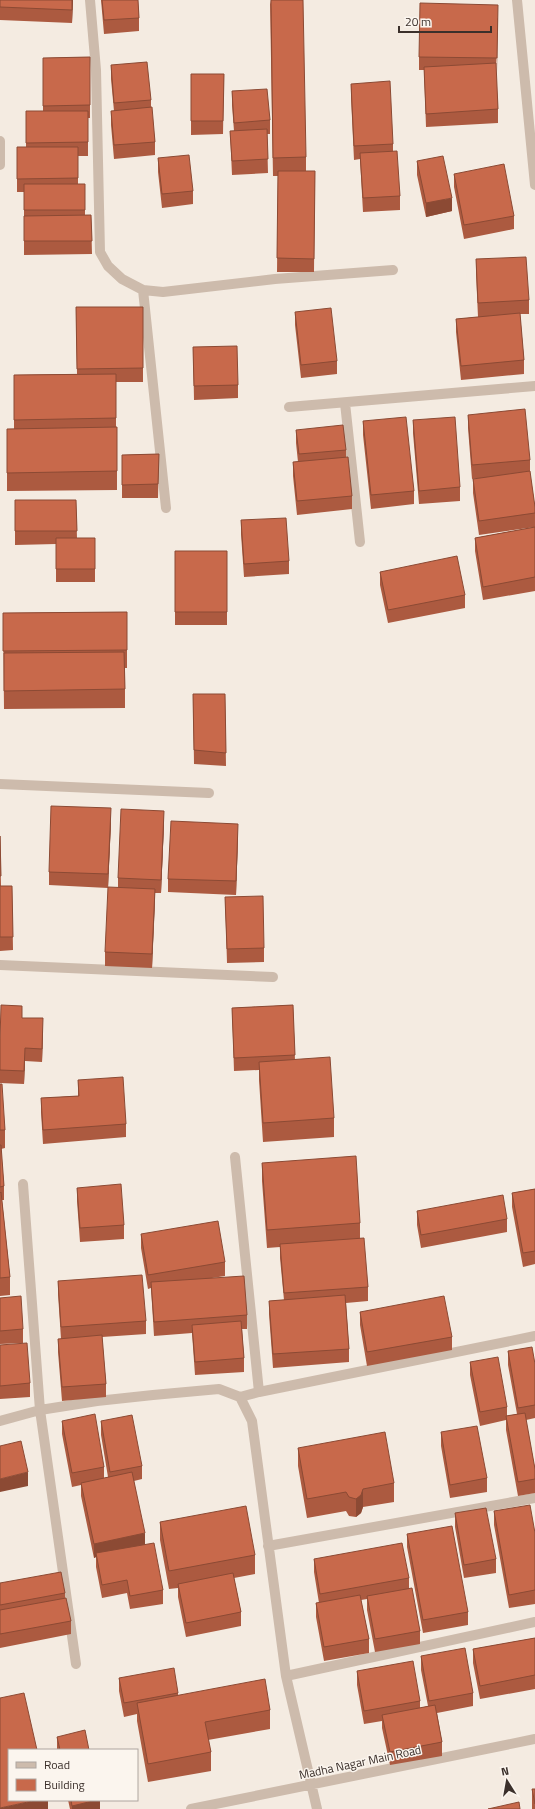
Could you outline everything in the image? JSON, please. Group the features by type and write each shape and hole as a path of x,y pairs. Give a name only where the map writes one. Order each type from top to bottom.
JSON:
{"street":[{"path":"90,0 96,70 100,252 108,266 122,279 143,290 163,292 275,279 393,270"},
{"path":"517,0 533,144 535,185"},
{"path":"0,142 0,165"},
{"path":"143,290 166,508"},
{"path":"289,407 535,386"},
{"path":"345,402 360,542"},
{"path":"0,784 209,793"},
{"path":"0,965 273,977"},
{"path":"235,1157 259,1392"},
{"path":"22,1184 40,1410 76,1664"},
{"path":"0,1421 40,1410 97,1401 219,1389 240,1397 535,1336"},
{"path":"240,1397 252,1421 286,1676 317,1809"},
{"path":"268,1546 535,1498"},
{"path":"286,1676 535,1622"},
{"name":"Madha Nagar Main Road","path":"191,1809 535,1739"}],"building":[{"path":"0,0 72,0 72,10 0,7"},
{"path":"102,0 138,0 139,18 104,20"},
{"path":"271,0 303,0 306,157 273,158"},
{"path":"420,3 498,5 497,58 419,57"},
{"path":"90,57 90,105 43,106 43,58"},
{"path":"147,62 151,100 114,103 111,65"},
{"path":"496,63 498,109 426,114 424,67"},
{"path":"191,74 224,74 223,121 191,121"},
{"path":"390,81 393,144 354,146 351,84"},
{"path":"267,89 270,120 234,123 232,91"},
{"path":"152,107 155,142 114,145 111,111"},
{"path":"26,111 88,111 88,142 26,143"},
{"path":"267,129 268,159 232,161 230,131"},
{"path":"17,147 78,147 78,178 17,179"},
{"path":"397,151 400,196 363,198 360,153"},
{"path":"189,155 193,191 162,194 158,158"},
{"path":"443,156 452,198 426,203 417,161"},
{"path":"504,164 514,216 464,225 454,174"},
{"path":"278,171 315,171 314,259 277,258"},
{"path":"24,184 85,184 85,210 24,210"},
{"path":"91,215 92,241 24,241 24,216"},
{"path":"526,257 529,300 478,303 476,259"},
{"path":"76,307 143,307 143,368 77,369"},
{"path":"331,308 337,361 301,365 295,312"},
{"path":"520,313 524,360 461,366 456,319"},
{"path":"237,346 238,385 194,386 193,347"},
{"path":"116,374 116,418 14,420 14,375"},
{"path":"525,409 530,460 472,465 468,415"},
{"path":"406,417 414,491 371,495 363,421"},
{"path":"455,417 460,487 419,491 413,420"},
{"path":"343,425 346,450 299,454 296,430"},
{"path":"117,427 117,471 7,473 7,429"},
{"path":"159,454 158,484 122,485 122,455"},
{"path":"348,457 352,496 297,501 293,462"},
{"path":"530,471 535,513 479,521 473,479"},
{"path":"15,500 76,500 77,531 15,531"},
{"path":"286,518 289,561 244,564 241,520"},
{"path":"535,527 535,577 483,587 475,538"},
{"path":"56,538 95,538 95,569 56,569"},
{"path":"175,551 227,551 227,612 175,612"},
{"path":"457,556 465,595 388,610 380,572"},
{"path":"127,612 127,650 3,651 3,613"},
{"path":"124,652 125,689 4,691 4,653"},
{"path":"193,694 225,694 226,753 194,750"},
{"path":"51,806 111,808 108,874 49,872"},
{"path":"121,809 164,811 161,880 118,878"},
{"path":"171,821 238,824 236,881 168,879"},
{"path":"0,836 1,876 0,876"},
{"path":"0,886 12,886 13,937 0,937"},
{"path":"108,887 155,889 152,954 105,952"},
{"path":"263,896 264,948 227,949 225,897"},
{"path":"1,1005 22,1006 22,1018 43,1018 42,1049 25,1048 24,1071 0,1070"},
{"path":"293,1005 295,1055 234,1058 232,1008"},
{"path":"330,1057 334,1118 263,1123 259,1062"},
{"path":"123,1077 126,1124 43,1130 41,1098 79,1096 78,1080"},
{"path":"0,1084 2,1084 5,1130 0,1130"},
{"path":"0,1145 4,1186 0,1187"},
{"path":"356,1156 360,1223 267,1230 262,1163"},
{"path":"121,1184 124,1225 80,1228 77,1188"},
{"path":"535,1189 535,1251 523,1253 512,1193"},
{"path":"1,1192 10,1277 0,1278 0,1193"},
{"path":"503,1195 507,1219 421,1235 417,1211"},
{"path":"218,1221 225,1262 148,1275 141,1234"},
{"path":"364,1238 368,1287 284,1293 280,1244"},
{"path":"142,1275 146,1321 61,1327 58,1281"},
{"path":"244,1276 247,1315 154,1322 151,1282"},
{"path":"345,1295 349,1349 273,1354 269,1301"},
{"path":"21,1296 23,1329 0,1331 0,1298"},
{"path":"444,1296 452,1337 367,1352 360,1312"},
{"path":"241,1321 244,1358 195,1362 192,1325"},
{"path":"102,1335 106,1384 62,1387 58,1339"},
{"path":"27,1343 30,1383 0,1386 0,1345"},
{"path":"532,1347 535,1364 535,1405 518,1408 508,1351"},
{"path":"498,1357 507,1407 480,1412 470,1362"},
{"path":"525,1413 535,1469 535,1479 518,1482 506,1416"},
{"path":"95,1414 104,1467 72,1473 62,1421"},
{"path":"132,1415 142,1466 110,1472 101,1421"},
{"path":"477,1426 487,1478 450,1485 441,1432"},
{"path":"385,1432 394,1483 363,1489 361,1495 356,1499 349,1497 346,1492 307,1499 298,1448"},
{"path":"21,1441 28,1472 0,1479 0,1446"},
{"path":"132,1472 145,1533 94,1544 81,1483"},
{"path":"530,1505 535,1533 535,1590 509,1595 494,1511"},
{"path":"246,1506 255,1555 169,1571 160,1522"},
{"path":"486,1508 496,1559 464,1565 455,1513"},
{"path":"452,1526 468,1612 423,1620 407,1534"},
{"path":"154,1543 163,1590 130,1596 127,1580 102,1585 96,1553"},
{"path":"402,1543 409,1578 320,1594 314,1559"},
{"path":"61,1572 65,1593 0,1605 0,1583"},
{"path":"233,1573 241,1612 186,1623 178,1584"},
{"path":"412,1588 420,1631 375,1639 367,1596"},
{"path":"360,1595 369,1639 324,1647 316,1603"},
{"path":"66,1598 71,1621 0,1634 0,1610"},
{"path":"535,1638 535,1675 480,1686 473,1649"},
{"path":"465,1648 473,1693 429,1701 421,1656"},
{"path":"413,1661 420,1701 364,1711 357,1671"},
{"path":"174,1668 178,1693 124,1703 119,1678"},
{"path":"265,1679 270,1710 205,1722 211,1752 148,1764 137,1703"},
{"path":"24,1693 37,1749 8,1749 8,1801 32,1801 0,1808 0,1698"},
{"path":"435,1705 442,1742 390,1752 382,1715"},
{"path":"85,1730 89,1749 60,1749 57,1737"},
{"path":"532,1789 535,1789 535,1804"},
{"path":"71,1801 93,1801 72,1806"},
{"path":"519,1802 520,1809 488,1809"}]}
